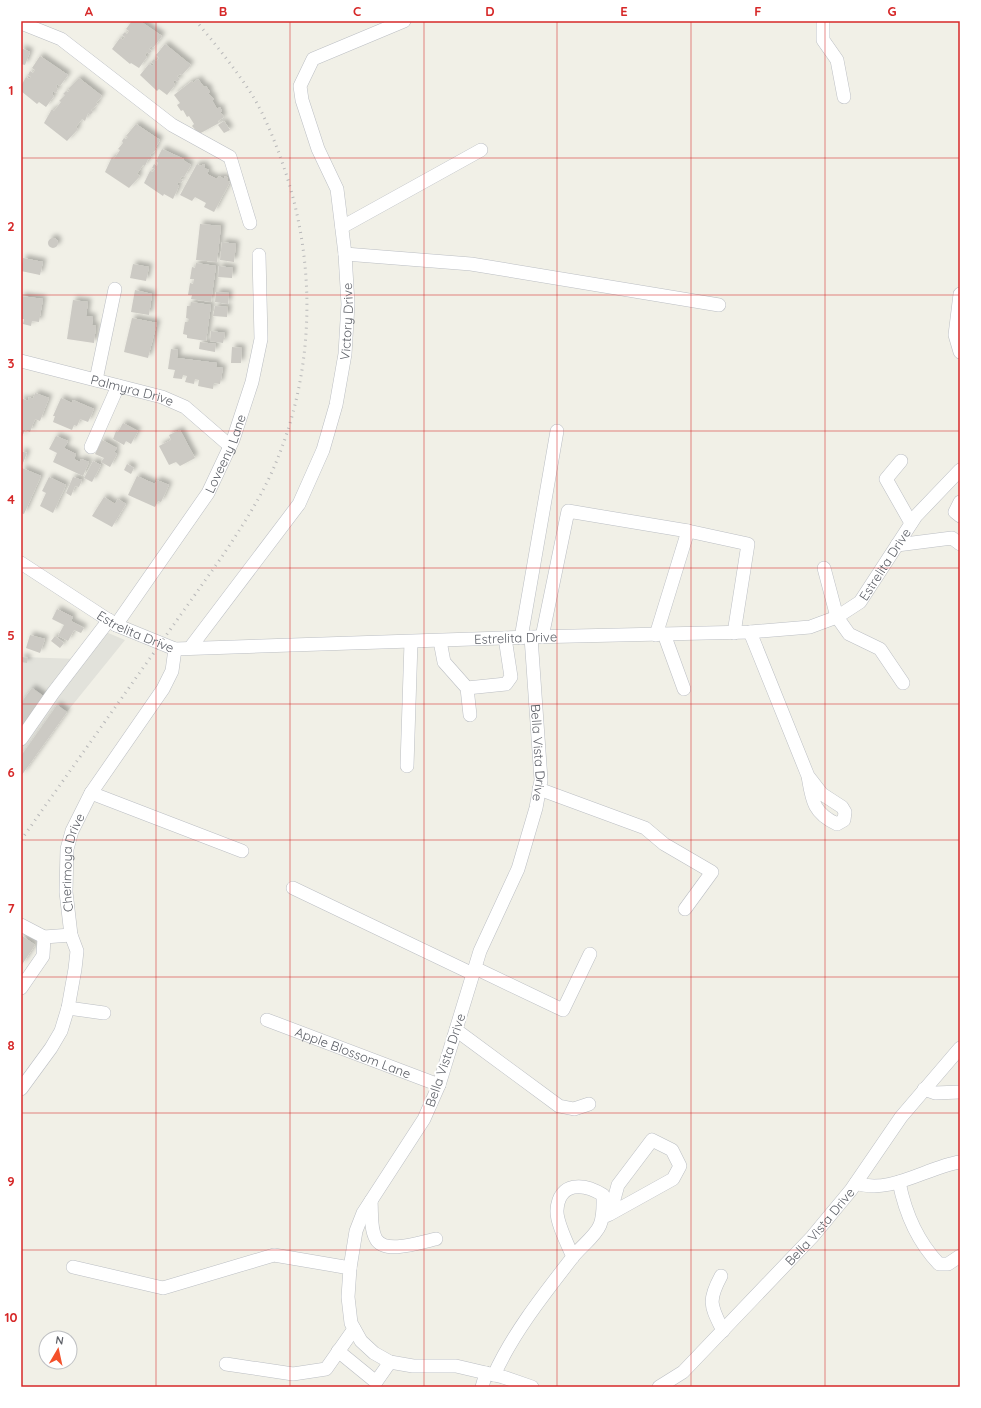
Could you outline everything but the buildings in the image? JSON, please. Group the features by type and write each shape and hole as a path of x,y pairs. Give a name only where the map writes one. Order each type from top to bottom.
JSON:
{"street":[{"name":"Victory Drive","path":"190,648 299,504 323,450 336,405 345,354 348,304 342,227 337,189 318,149 302,100 300,86 314,59 404,21"},
{"path":"823,21 823,40 837,60 844,97"},
{"path":"21,23 61,39 172,125 230,157 250,223"},
{"path":"342,227 481,150"},
{"path":"345,254 471,264 719,305"},
{"name":"Loveeny Lane","path":"21,739 53,693 112,623 208,493 230,446 252,382 261,339 259,255"},
{"path":"96,380 115,289"},
{"path":"960,294 955,335 960,352"},
{"name":"Palmyra Drive","path":"21,361 162,397 185,407 230,446"},
{"path":"91,446 118,386"},
{"path":"531,637 558,431"},
{"path":"901,461 886,479 911,523"},
{"name":"Estrelita Drive","path":"21,563 112,623 175,649 531,637 734,633 810,627 837,617 860,602 911,523 960,470"},
{"path":"960,502 955,512 960,516"},
{"path":"531,637 568,511 688,531 748,544 734,633"},
{"path":"684,689 660,634 688,531"},
{"path":"897,545 952,538 960,544"},
{"path":"824,568 837,617 849,634 880,650 903,682"},
{"path":"750,632 808,776"},
{"name":"Bella Vista Drive","path":"531,637 540,780 536,808 518,869 480,951 439,1085 424,1119 363,1213 356,1231 350,1268 348,1298 351,1323 354,1329 374,1353 390,1362 413,1366 456,1366 490,1374 532,1387"},
{"path":"468,688 506,684 510,677 505,638"},
{"path":"440,641 444,662 468,688 470,715"},
{"path":"407,766 411,642"},
{"name":"Cherimoya Drive","path":"21,1089 51,1048 61,1031 68,1008 77,951 71,935 66,892 67,849 77,819 91,793 163,689 172,671 175,649"},
{"path":"539,789 645,828 664,844 712,872 685,909"},
{"path":"91,793 242,851"},
{"path":"294,888 474,971 563,1010 590,954"},
{"path":"21,925 44,937 71,935"},
{"path":"21,988 43,956 44,937"},
{"path":"68,1008 104,1013"},
{"name":"Apple Blossom Lane","path":"267,1020 439,1085"},
{"path":"456,1030 559,1106 574,1109 589,1104"},
{"name":"Bella Vista Drive","path":"659,1387 670,1382 683,1372 812,1237 856,1183 901,1117 960,1048"},
{"path":"924,1089 935,1093 960,1092"},
{"path":"482,1387 504,1352 573,1257 600,1227 607,1215 618,1185 652,1140 672,1150 680,1166 673,1179 607,1215"},
{"path":"856,1183 865,1186 899,1182 908,1180 943,1164 960,1162"},
{"path":"899,1182 905,1209 926,1250 939,1264 948,1264 960,1256"},
{"path":"573,1257 560,1223 557,1210 562,1194 570,1187 579,1186 594,1189 603,1195 607,1215"},
{"path":"371,1201 374,1232 378,1241 383,1244 399,1247 436,1239"},
{"path":"73,1267 163,1288 274,1255 350,1268"},
{"path":"721,1276 712,1293 712,1309 723,1330"},
{"path":"226,1364 293,1374 326,1369 354,1329"},
{"path":"338,1351 376,1382 390,1362"}],"shaded area":[{"path":"101,630 125,640 66,713 21,776 21,657 79,659"}],"railway":[{"path":"21,840 221,558 248,517 271,474 286,436 297,397 304,358 307,318 306,277 301,237 293,198 281,159 266,120 258,105 234,68 196,21"}]}
